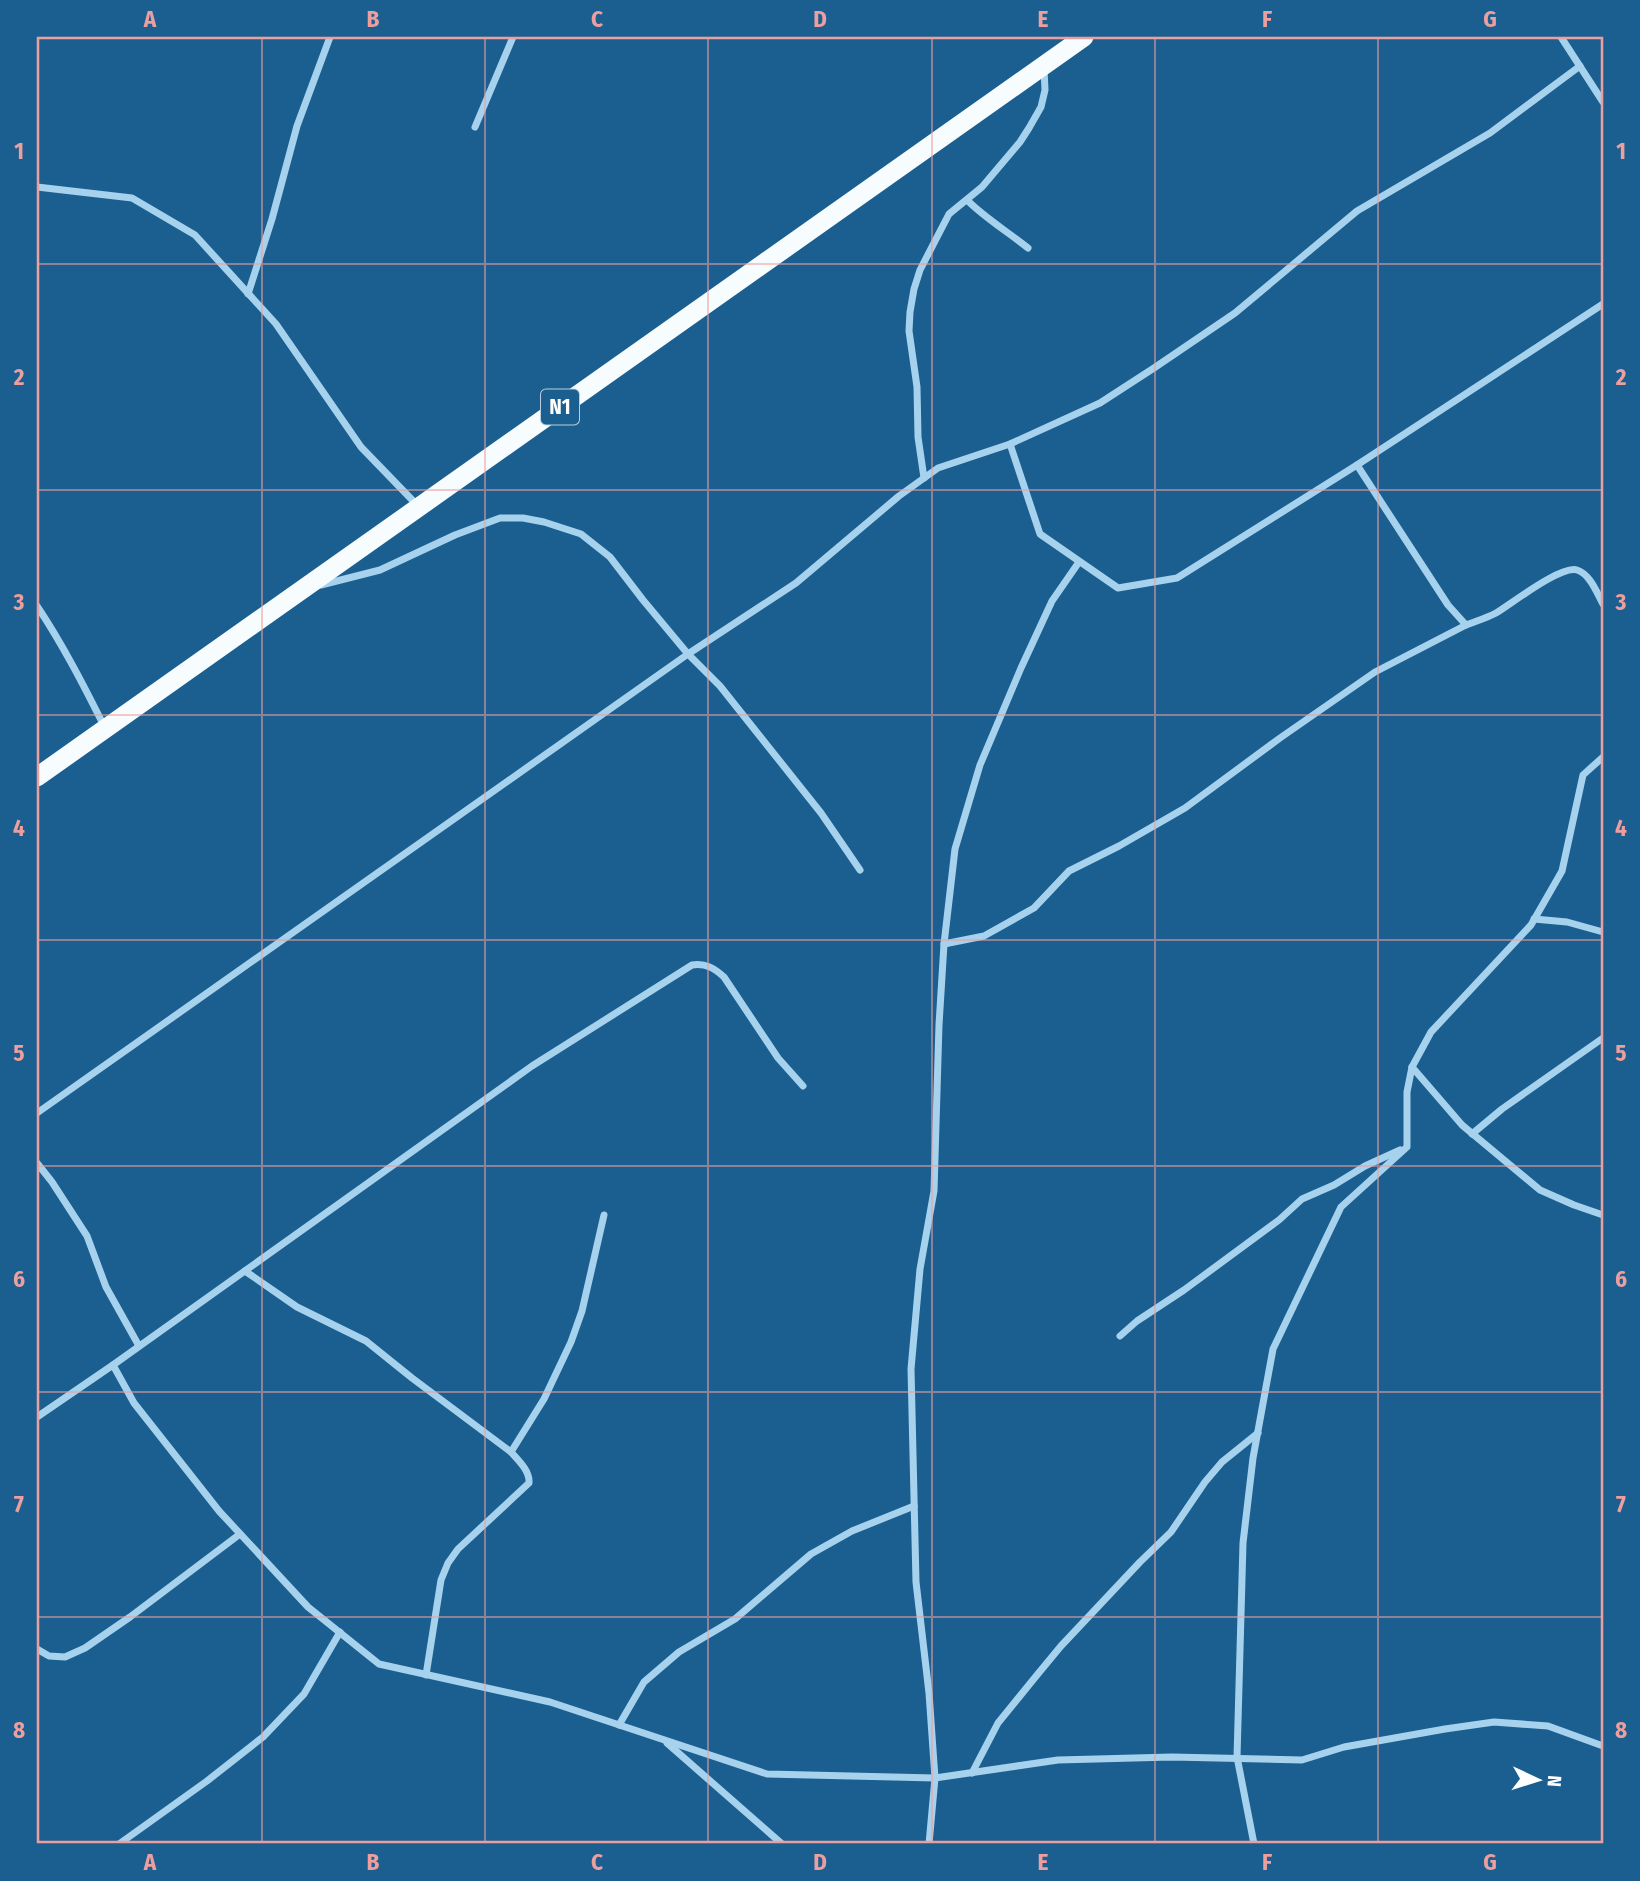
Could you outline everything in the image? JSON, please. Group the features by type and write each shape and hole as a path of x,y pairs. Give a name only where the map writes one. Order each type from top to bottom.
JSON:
{"highway":[{"name":"N1","path":"37,777 1084,37"}],"street":[{"path":"248,294 297,126 330,37"},
{"path":"475,127 513,37"},
{"path":"1561,37 1603,102"},
{"path":"924,478 918,438 916,377 909,331 914,289 927,254 949,214 982,187 1029,128 1041,107 1045,90 1044,65"},
{"path":"37,1113 688,654 796,583 899,496 938,468 1010,444 1100,402 1235,313 1357,211 1490,133 1580,66"},
{"path":"37,187 132,198 195,235 276,324 361,447 419,507"},
{"path":"967,200 982,215 1028,248"},
{"path":"1010,444 1040,534 1118,588 1177,578 1357,466 1603,304"},
{"path":"1357,466 1448,605 1466,625"},
{"path":"302,589 380,570 455,535 500,518 544,522 580,534 610,557 688,654 719,686 821,813 860,870"},
{"path":"929,1844 935,1778 929,1693 916,1582 911,1369 920,1269 934,1191 944,944 956,849 980,765 1052,601 1079,562"},
{"path":"944,944 984,936 1034,908 1069,872 1185,808 1375,673 1466,625 1493,615 1566,569 1576,569 1586,575 1603,604"},
{"path":"37,606 79,676 105,729"},
{"path":"1254,1844 1237,1757 1243,1543 1253,1458 1273,1349 1341,1207 1407,1147 1407,1092 1412,1067 1431,1032 1531,925 1562,871 1583,775 1603,757"},
{"path":"1534,919 1567,922 1603,932"},
{"path":"37,1417 532,1066 692,965 702,964 716,969 724,977 778,1058 803,1086"},
{"path":"1472,1134 1502,1109 1603,1038"},
{"path":"1412,1067 1462,1125 1539,1190 1603,1215"},
{"path":"1120,1336 1279,1220 1302,1199 1407,1147"},
{"path":"37,1164 87,1236 106,1287 139,1346"},
{"path":"511,1452 544,1399 571,1342 586,1298 604,1215"},
{"path":"245,1270 297,1307 366,1341 511,1452 521,1462 529,1477 529,1483 458,1549 448,1563 442,1580 426,1675"},
{"path":"113,1365 134,1403 219,1511 308,1607 379,1664 550,1703 767,1774 935,1778 1058,1760 1172,1757 1301,1760 1344,1746 1494,1722 1548,1726 1603,1746"},
{"path":"972,1773 998,1723 1061,1646 1171,1532 1222,1462 1258,1433"},
{"path":"619,1725 644,1682 678,1652 735,1619 811,1554 852,1531 914,1506"},
{"path":"37,1649 49,1656 65,1657 85,1648 240,1534"},
{"path":"119,1844 207,1782 263,1737 304,1694 340,1632"},
{"path":"664,1740 782,1844"}]}
